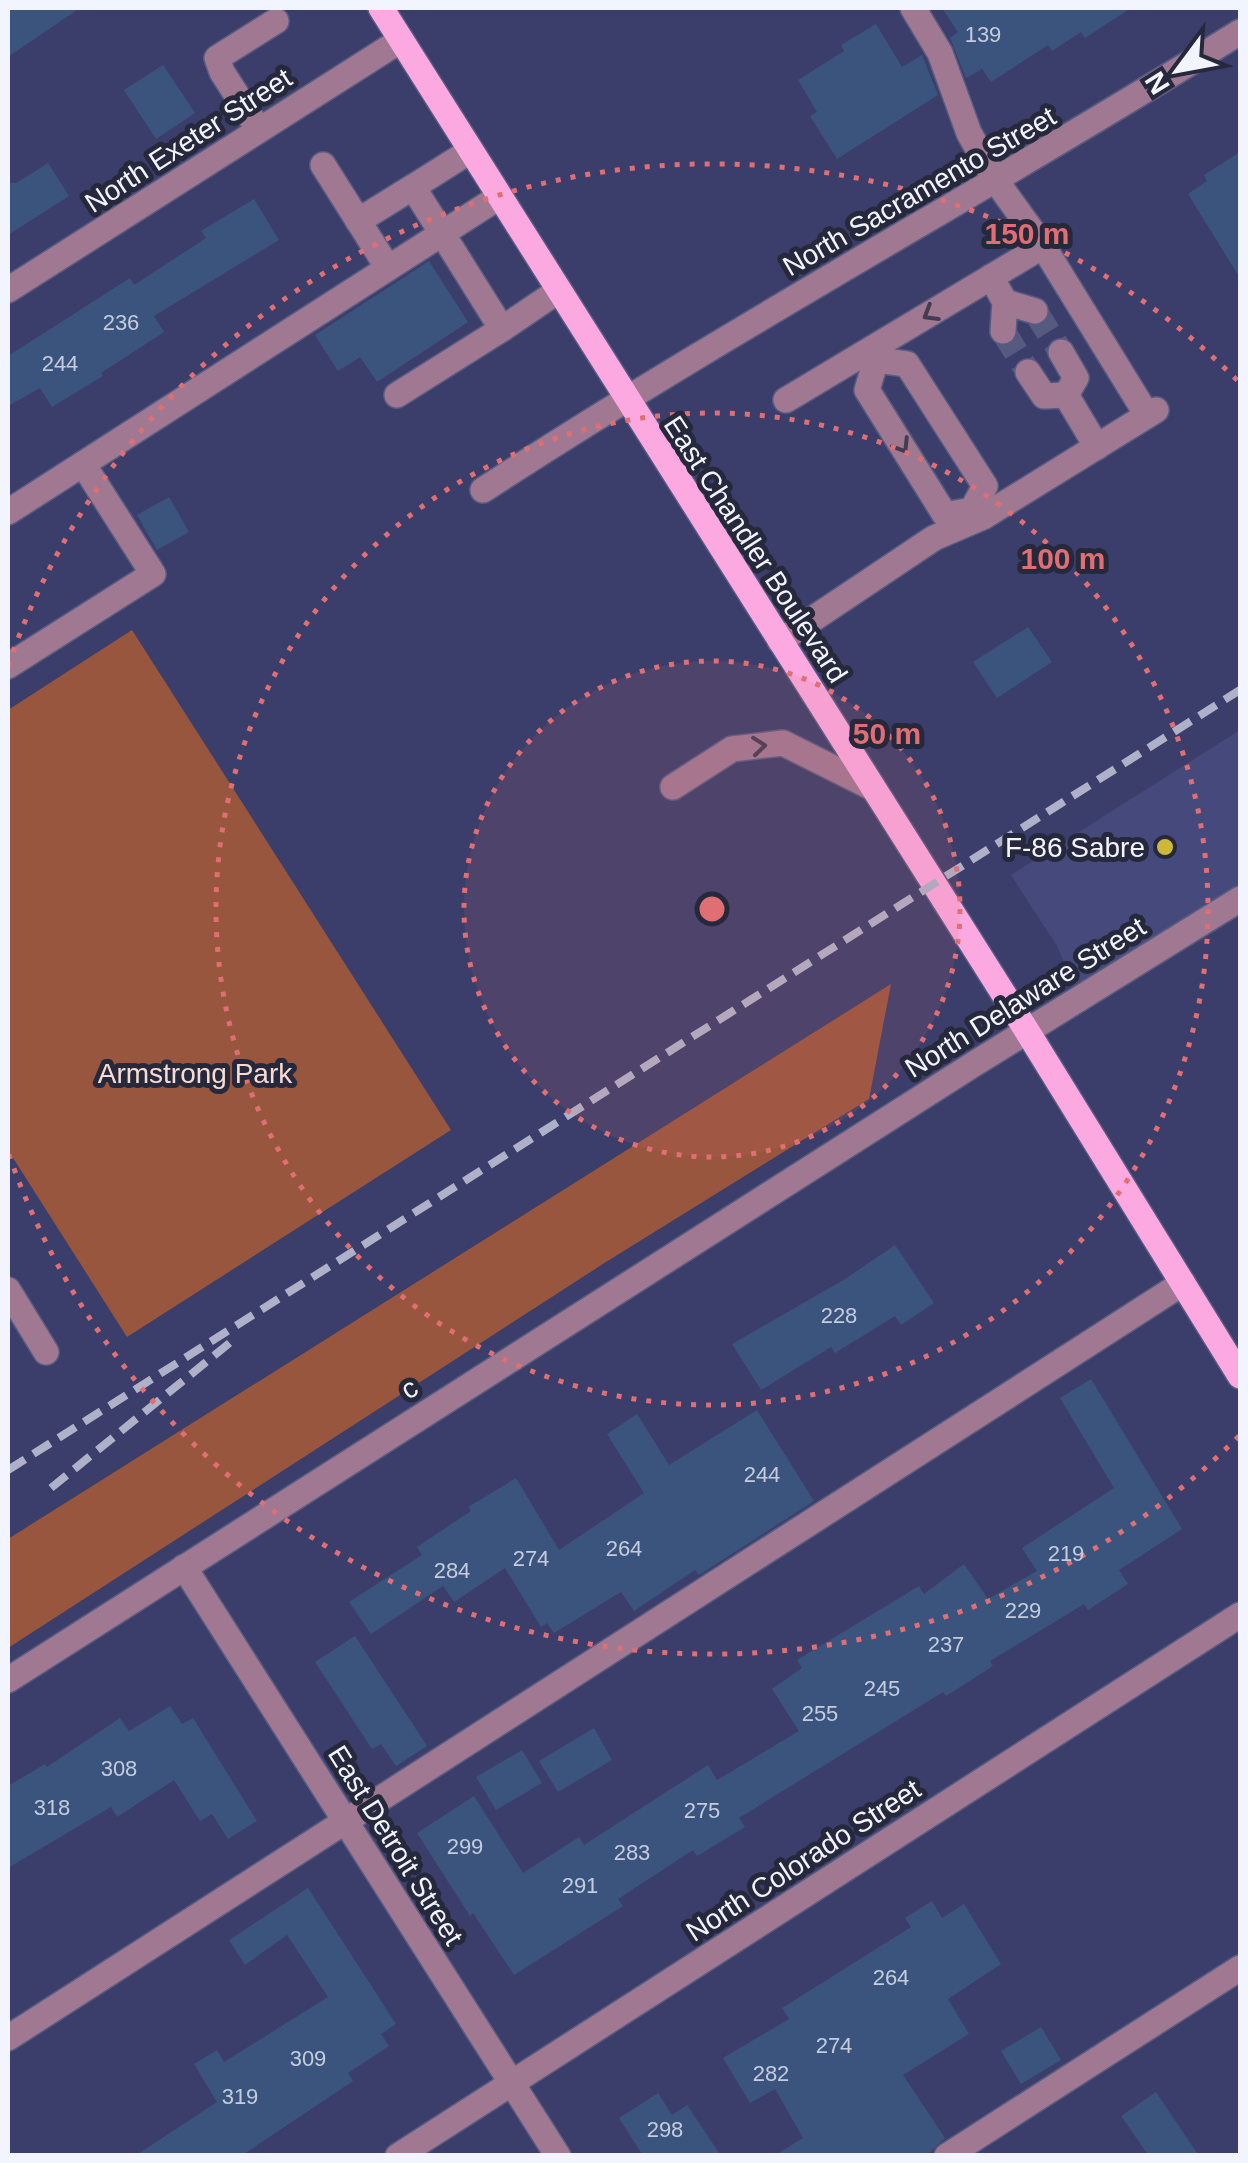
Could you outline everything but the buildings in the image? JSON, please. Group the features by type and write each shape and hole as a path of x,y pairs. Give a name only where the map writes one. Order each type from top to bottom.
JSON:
{"main road":[{"name":"East Chandler Boulevard","path":"381,8 1027,1030 1240,1376"}],"street":[{"path":"780,640 934,538 1152,413 1044,246 996,181 969,133 940,53 913,8"},
{"path":"259,130 217,58 276,22"},
{"name":"North Sacramento Street","path":"483,490 624,397 996,181 1240,32"},
{"name":"North Exeter Street","path":"8,290 402,40"},
{"path":"358,221 470,151"},
{"path":"323,165 388,268"},
{"path":"412,187 502,329"},
{"path":"8,512 499,197"},
{"path":"786,400 873,355 1044,246"},
{"path":"991,278 1005,302 1003,330"},
{"path":"398,396 558,291"},
{"path":"1005,302 1035,311"},
{"path":"1061,352 1076,378 1066,395"},
{"path":"873,355 907,364 986,486 980,514"},
{"path":"873,355 867,390 945,515 980,514"},
{"path":"1028,372 1044,396 1066,395"},
{"path":"1066,395 1097,447"},
{"path":"8,666 153,574 83,464"},
{"path":"673,788 732,749 783,743 873,788"},
{"name":"North Delaware Street","path":"843,1148 1240,899"},
{"name":"c","path":"8,1680 843,1148"},
{"path":"8,2038 1184,1284"},
{"path":"8,1290 46,1352"},
{"name":"East Detroit Street","path":"184,1567 558,2156"},
{"name":"North Colorado Street","path":"398,2156 1240,1615"},
{"path":"947,2156 1240,1968"}],"shaded area":[{"path":"1240,730 1240,899 1080,998 1057,946 1011,875"}],"green space":[{"name":"Armstrong Park","path":"132,630 451,1130 127,1337 8,1150 8,710"},
{"path":"891,984 869,1099 606,1262 8,1648 8,1539"}],"tunnel":[{"path":"1035,311 1061,352"},
{"path":"1003,331 1028,372"}],"railway":[{"path":"8,1470 1240,690"},
{"path":"51,1488 232,1341"}],"place":[{"name":"F-86 Sabre","path":"1165,847"}]}
